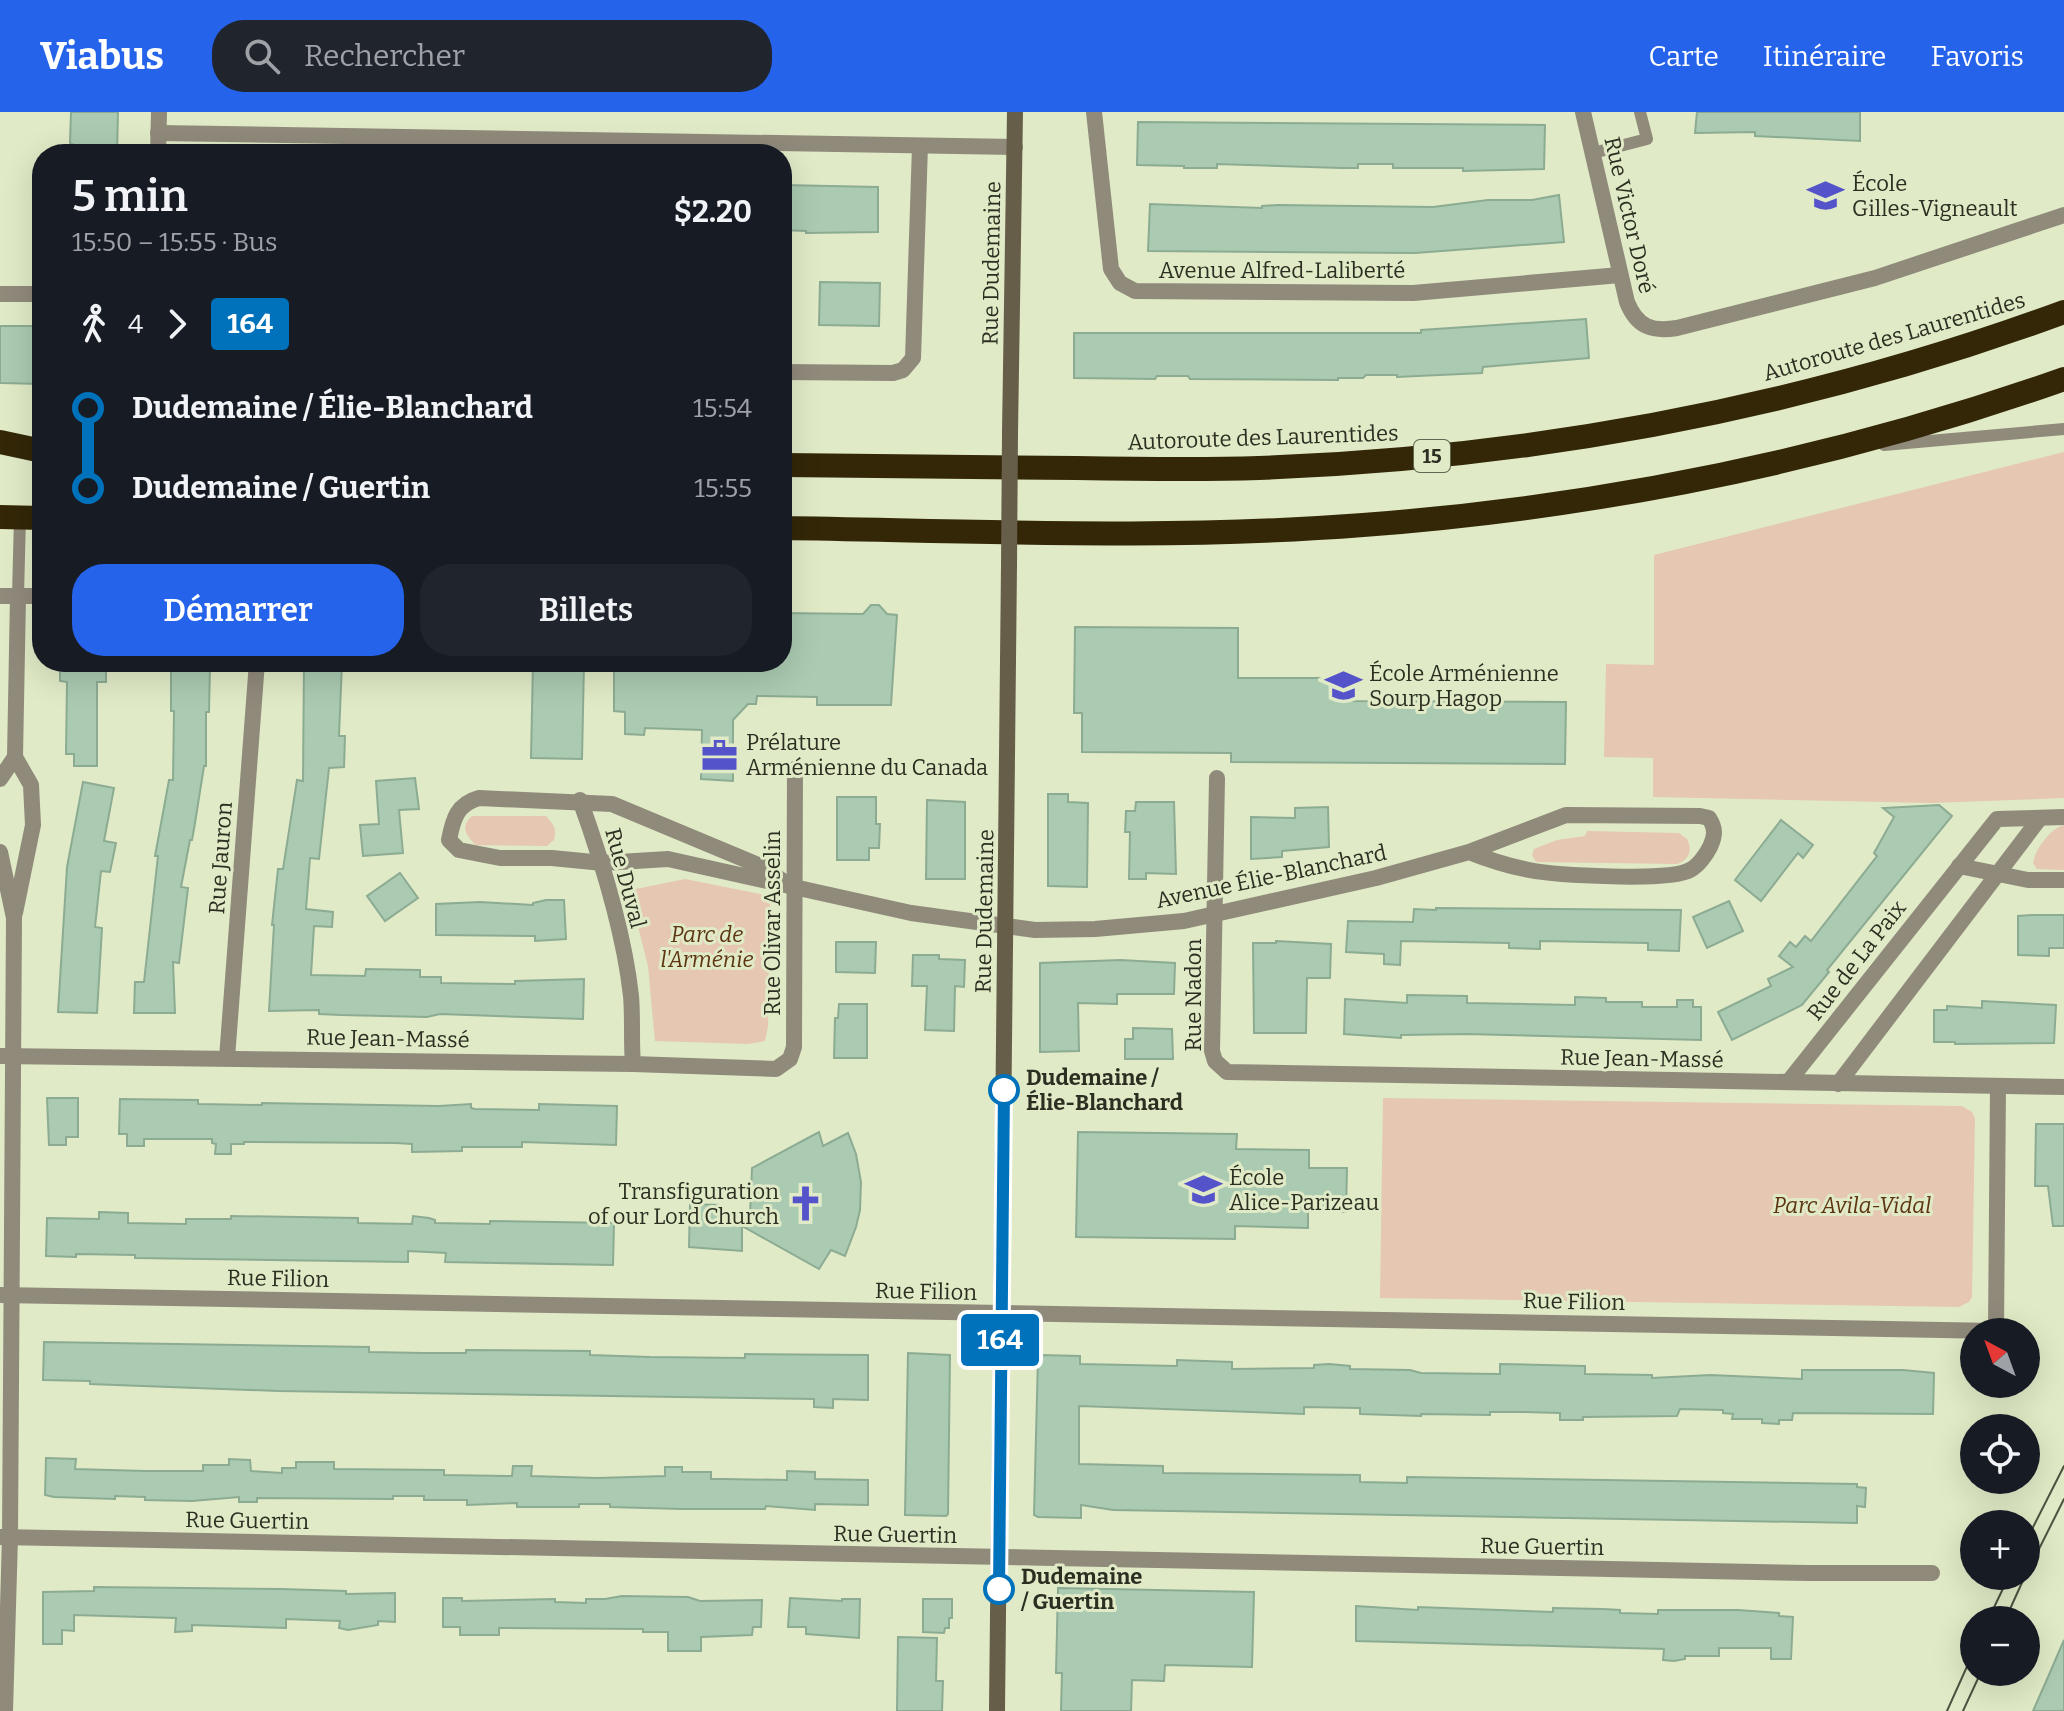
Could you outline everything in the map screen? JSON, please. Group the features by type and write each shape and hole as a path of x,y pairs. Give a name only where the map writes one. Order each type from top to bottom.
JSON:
{"highway":[{"name":"Autoroute des Laurentides","path":"792,465 1257,468 1473,452 1635,428 1781,398 1909,363 2064,312"},
{"path":"792,528 1194,532 1359,526 1456,517 1599,497 1748,469 1936,421 2064,379"},
{"path":"0,442 32,450"},
{"path":"0,454 32,453"}],"street":[{"path":"158,144 159,112"},
{"name":"Rue Dudemaine","path":"997,1711 1015,112"},
{"name":"Avenue Alfred-Laliberté","path":"1094,112 1111,269 1120,283 1135,291 1421,292 1620,275"},
{"name":"Rue Victor Doré","path":"1583,112 1629,308 1641,324 1653,330 1677,328 1804,297 1938,259 2064,215"},
{"path":"158,133 1015,147"},
{"path":"792,372 893,373 903,370 913,358 920,146"},
{"path":"0,294 32,294"},
{"path":"0,596 32,596"},
{"path":"5,1711 6,1056 14,918 33,825 31,785 15,757 18,596"},
{"name":"Rue Jauron","path":"227,1058 256,672"},
{"path":"0,779 15,757"},
{"name":"Rue Olivar Asselin","path":"776,1069 790,1059 794,1047 795,769"},
{"name":"Rue Nadon","path":"1217,778 1212,1051 1220,1067"},
{"name":"Avenue Élie-Blanchard","path":"794,889 763,867 612,804 499,797 471,800 461,806 454,816 449,840 459,850 500,858 552,858 603,863 668,859 794,889 911,913 1035,930 1095,929 1184,921 1376,878 1469,852 1566,815 1700,816 1709,818 1715,837 1706,854 1690,871 1649,878 1532,871 1500,864 1469,852"},
{"name":"Rue Duval","path":"580,800 603,863 631,998 633,1064"},
{"name":"Rue de La Paix","path":"1789,1081 1997,819 2064,817"},
{"path":"1838,1084 2040,818"},
{"path":"0,852 14,918"},
{"path":"1959,866 2028,880 2064,880"},
{"name":"Rue Jean-Massé","path":"6,1056 633,1064 776,1069"},
{"name":"Rue Jean-Massé","path":"1220,1067 1237,1073 1358,1076 2064,1087"},
{"path":"1996,1318 1998,1087"},
{"name":"Rue Filion","path":"6,1295 1960,1330"},
{"name":"Rue Guertin","path":"5,1537 1793,1573 1932,1573"}],"lane":[{"path":"1593,153 1647,139 1640,112"},
{"path":"1829,450 2064,429"},
{"path":"18,596 21,517"}],"green space":[{"path":"2064,452 2064,798 1931,803 1653,797 1653,758 1604,757 1606,664 1654,665 1654,555"},
{"path":"472,816 546,816 554,827 554,840 547,846 476,845 466,831 466,823"},
{"path":"2064,825 2064,870 2037,869 2033,863 2040,846 2054,830"},
{"path":"1587,831 1679,833 1687,839 1690,851 1677,864 1536,862 1532,855 1534,849 1557,840 1585,836"},
{"name":"Parc de l'Arménie","path":"685,879 770,896 768,1026 765,1041 748,1044 655,1041 648,966 631,899 636,889"},
{"name":"Parc Avila-Vidal","path":"1383,1098 1962,1106 1975,1118 1972,1297 1959,1307 1380,1298"}],"building":[{"path":"71,112 118,112 117,144 70,143"},
{"path":"1697,112 1860,112 1860,141 1755,136 1755,132 1695,133"},
{"path":"1138,122 1545,125 1544,169 1463,171 1463,168 1393,168 1393,164 1358,164 1358,168 1137,165"},
{"path":"792,185 878,187 878,232 792,230"},
{"path":"1559,195 1564,242 1415,253 1148,251 1150,204 1262,208 1278,205 1433,207 1488,200 1532,200"},
{"path":"820,282 880,283 879,326 819,325"},
{"path":"1586,319 1589,358 1483,367 1482,373 1397,377 1366,375 1363,378 1338,380 1190,379 1188,376 1157,376 1155,379 1074,378 1074,333 1421,333 1421,330"},
{"path":"0,326 32,326 32,384 0,383"},
{"path":"871,605 879,605 887,614 897,615 891,705 817,705 817,697 757,696 756,704 748,704 733,720 733,781 701,779 702,730 645,728 644,735 625,734 625,712 614,711 614,672 792,672 792,613 863,614"},
{"path":"1075,627 1238,628 1238,678 1352,678 1351,701 1566,702 1565,764 1231,762 1231,753 1082,752 1082,713 1074,713"},
{"path":"60,672 106,672 106,682 97,682 97,766 74,766 74,754 66,754 67,682 60,681"},
{"path":"171,672 210,672 206,766 181,887 188,888 179,963 173,962 175,1013 134,1013 135,982 144,982 158,856 155,856 169,780 173,780 174,711 171,711"},
{"path":"304,672 342,672 339,736 345,736 344,767 329,768 319,859 310,858 306,909 333,912 332,927 314,926 311,975 365,976 366,969 420,970 420,977 441,977 441,983 515,984 515,981 584,979 583,1019 269,1011 272,925 278,869 283,869 297,780 303,781"},
{"path":"533,672 584,672 582,759 531,758"},
{"path":"415,778 419,809 399,810 403,853 363,856 360,825 379,824 376,781"},
{"path":"83,782 114,788 104,841 116,843 110,872 101,871 95,927 102,928 97,1013 58,1012 67,867"},
{"path":"1048,794 1068,794 1068,802 1088,803 1087,887 1048,886"},
{"path":"837,797 876,797 876,824 880,824 879,848 869,848 869,860 837,860"},
{"path":"927,800 965,802 965,879 926,879"},
{"path":"1136,802 1174,802 1176,874 1146,873 1146,879 1129,879 1130,832 1125,832 1126,811 1135,811"},
{"path":"1939,805 1952,816 1802,1005 1732,1040 1718,1012 1771,986 1768,979 1793,967 1779,956 1790,942 1796,947 1805,936 1811,941 1877,856 1874,853 1894,817 1883,808"},
{"path":"1328,807 1329,847 1282,851 1282,857 1251,859 1251,817 1295,818 1295,808"},
{"path":"1781,820 1813,845 1803,858 1798,853 1761,901 1735,880"},
{"path":"400,873 418,898 385,921 367,896"},
{"path":"546,900 564,900 566,939 535,941 535,936 436,935 436,904 480,902 533,905"},
{"path":"1729,901 1743,931 1707,948 1693,917"},
{"path":"1414,909 1681,910 1679,951 1648,950 1648,943 1540,941 1540,949 1509,948 1509,943 1401,941 1400,965 1384,964 1384,954 1346,952 1348,921 1413,922"},
{"path":"2064,915 2064,948 2049,948 2049,956 2018,955 2018,916"},
{"path":"836,942 876,942 875,973 836,972"},
{"path":"1253,943 1331,944 1330,978 1307,978 1306,1033 1254,1033"},
{"path":"913,955 939,955 939,959 965,960 964,987 955,986 954,1031 925,1030 927,986 912,986"},
{"path":"1120,960 1175,963 1174,994 1117,994 1117,1004 1078,1003 1079,1051 1040,1052 1040,963"},
{"path":"1407,995 1467,996 1467,1003 1575,1005 1575,997 1606,998 1606,1002 1642,1002 1642,1007 1677,1007 1677,1000 1693,1000 1693,1007 1701,1007 1701,1040 1467,1034 1401,1035 1401,1038 1344,1034 1345,999 1407,1003"},
{"path":"1982,1001 2056,1005 2054,1043 1934,1042 1934,1010 1947,1010 1947,1006 1982,1008"},
{"path":"839,1004 867,1004 867,1058 834,1058 835,1018 838,1018"},
{"path":"1133,1028 1172,1029 1173,1059 1125,1059 1125,1039 1133,1039"},
{"path":"47,1098 78,1098 78,1137 66,1137 66,1145 49,1145"},
{"path":"120,1099 262,1105 471,1104 471,1108 475,1109 539,1110 539,1104 617,1106 616,1145 522,1142 522,1147 462,1147 462,1151 412,1152 412,1144 396,1143 244,1142 231,1144 231,1154 215,1154 216,1144 212,1143 212,1139 144,1139 144,1146 127,1146 127,1134 119,1134"},
{"path":"2036,1124 2064,1124 2064,1226 2053,1226 2048,1186 2035,1186"},
{"name":"Transfiguration of our Lord Church","path":"819,1132 823,1146 848,1133 856,1154 861,1182 860,1210 845,1256 831,1250 819,1269 742,1226 742,1251 689,1247 690,1204 719,1205 719,1214 750,1215 752,1168"},
{"path":"1078,1132 1237,1134 1236,1149 1309,1150 1309,1168 1347,1168 1346,1212 1308,1211 1308,1228 1235,1226 1235,1239 1076,1237"},
{"path":"99,1212 128,1213 128,1223 186,1224 186,1219 231,1219 231,1216 358,1218 358,1223 412,1224 413,1216 429,1218 435,1223 614,1223 613,1265 445,1262 446,1253 408,1251 408,1262 135,1258 135,1255 76,1254 76,1257 46,1256 47,1218 99,1219"},
{"path":"44,1342 369,1347 369,1352 423,1353 466,1353 466,1350 590,1351 590,1355 650,1357 868,1355 868,1400 833,1399 833,1408 814,1407 814,1399 278,1391 90,1384 90,1381 43,1380"},
{"path":"908,1353 950,1355 946,1516 905,1515"},
{"path":"1040,1355 1080,1356 1080,1364 1177,1366 1177,1360 1232,1362 1232,1369 1314,1368 1314,1365 1329,1364 1350,1366 1350,1369 1421,1373 1500,1374 1500,1364 1585,1366 1585,1374 1652,1375 1652,1378 1710,1375 1802,1379 1802,1370 1903,1370 1934,1373 1933,1414 1793,1413 1792,1420 1779,1420 1779,1424 1762,1423 1762,1419 1732,1419 1733,1414 1723,1413 1723,1410 1680,1409 1677,1416 1560,1420 1560,1413 1490,1412 1490,1415 1421,1416 1360,1414 1360,1408 1304,1407 1304,1414 1079,1406 1079,1464 1163,1466 1163,1473 1360,1475 1360,1482 1407,1483 1407,1477 1857,1484 1857,1487 1866,1488 1865,1507 1857,1506 1857,1523 1113,1510 1081,1505 1081,1518 1038,1517 1034,1515"},
{"path":"46,1458 76,1459 75,1469 145,1471 203,1471 203,1465 229,1465 229,1459 250,1460 251,1471 282,1473 282,1468 296,1468 296,1462 334,1462 334,1469 444,1470 444,1475 512,1476 513,1466 532,1466 531,1476 597,1478 665,1476 665,1467 682,1467 682,1472 711,1472 711,1479 787,1480 787,1471 815,1472 815,1479 868,1480 868,1505 815,1504 815,1510 766,1506 765,1509 682,1509 610,1507 610,1504 579,1504 579,1507 517,1507 517,1503 467,1505 467,1500 424,1500 424,1496 393,1496 393,1499 257,1498 257,1502 239,1502 239,1497 192,1501 115,1496 115,1499 54,1497 45,1495"},
{"path":"94,1587 395,1593 395,1622 378,1621 378,1625 348,1630 339,1628 340,1621 286,1619 286,1628 192,1625 192,1631 175,1632 176,1618 74,1615 74,1631 62,1630 62,1644 43,1644 43,1592 94,1591"},
{"path":"1058,1588 1254,1592 1252,1667 1165,1665 1164,1681 1132,1680 1131,1711 1061,1711 1062,1673 1056,1673"},
{"path":"688,1597 700,1601 762,1600 761,1627 753,1627 752,1635 701,1637 701,1651 668,1651 668,1632 643,1632 643,1629 499,1628 499,1635 460,1635 460,1627 443,1627 443,1598 462,1598 462,1601 555,1599 555,1602 586,1603 586,1599"},
{"path":"790,1598 860,1599 859,1638 806,1634 806,1627 788,1627"},
{"path":"923,1599 952,1599 952,1618 949,1618 949,1628 945,1628 944,1633 923,1632"},
{"path":"1356,1606 1553,1612 1553,1608 1603,1609 1620,1610 1620,1613 1658,1614 1658,1610 1779,1613 1779,1616 1793,1617 1791,1659 1771,1659 1771,1648 1719,1648 1719,1656 1685,1656 1685,1659 1674,1661 1663,1660 1664,1649 1356,1641"},
{"path":"898,1637 937,1638 936,1681 943,1681 942,1711 897,1711"},
{"path":"2064,1640 2064,1711 2033,1711 2048,1677"}],"tram line":[{"path":"2040,1513 2064,1466"},
{"path":"2040,1547 2064,1499"},
{"path":"1995,1606 2002,1590"},
{"path":"2011,1606 2019,1590"},
{"path":"1947,1711 1960,1682"},
{"path":"1963,1711 1975,1686"}],"bus line":[{"name":"164","path":"999,1589 1004,1090"}],"place":[{"name":"École Gilles-Vigneault","path":"1826,196"},
{"name":"École Arménienne Sourp Hagop","path":"1343,686"},
{"name":"Prélature Arménienne du Canada","path":"720,755"},
{"name":"Dudemaine / Élie-Blanchard","path":"1004,1090"},
{"name":"École Alice-Parizeau","path":"1203,1190"},
{"name":"Transfiguration of our Lord Church","path":"805,1204"},
{"name":"Dudemaine / Guertin","path":"999,1589"}]}
